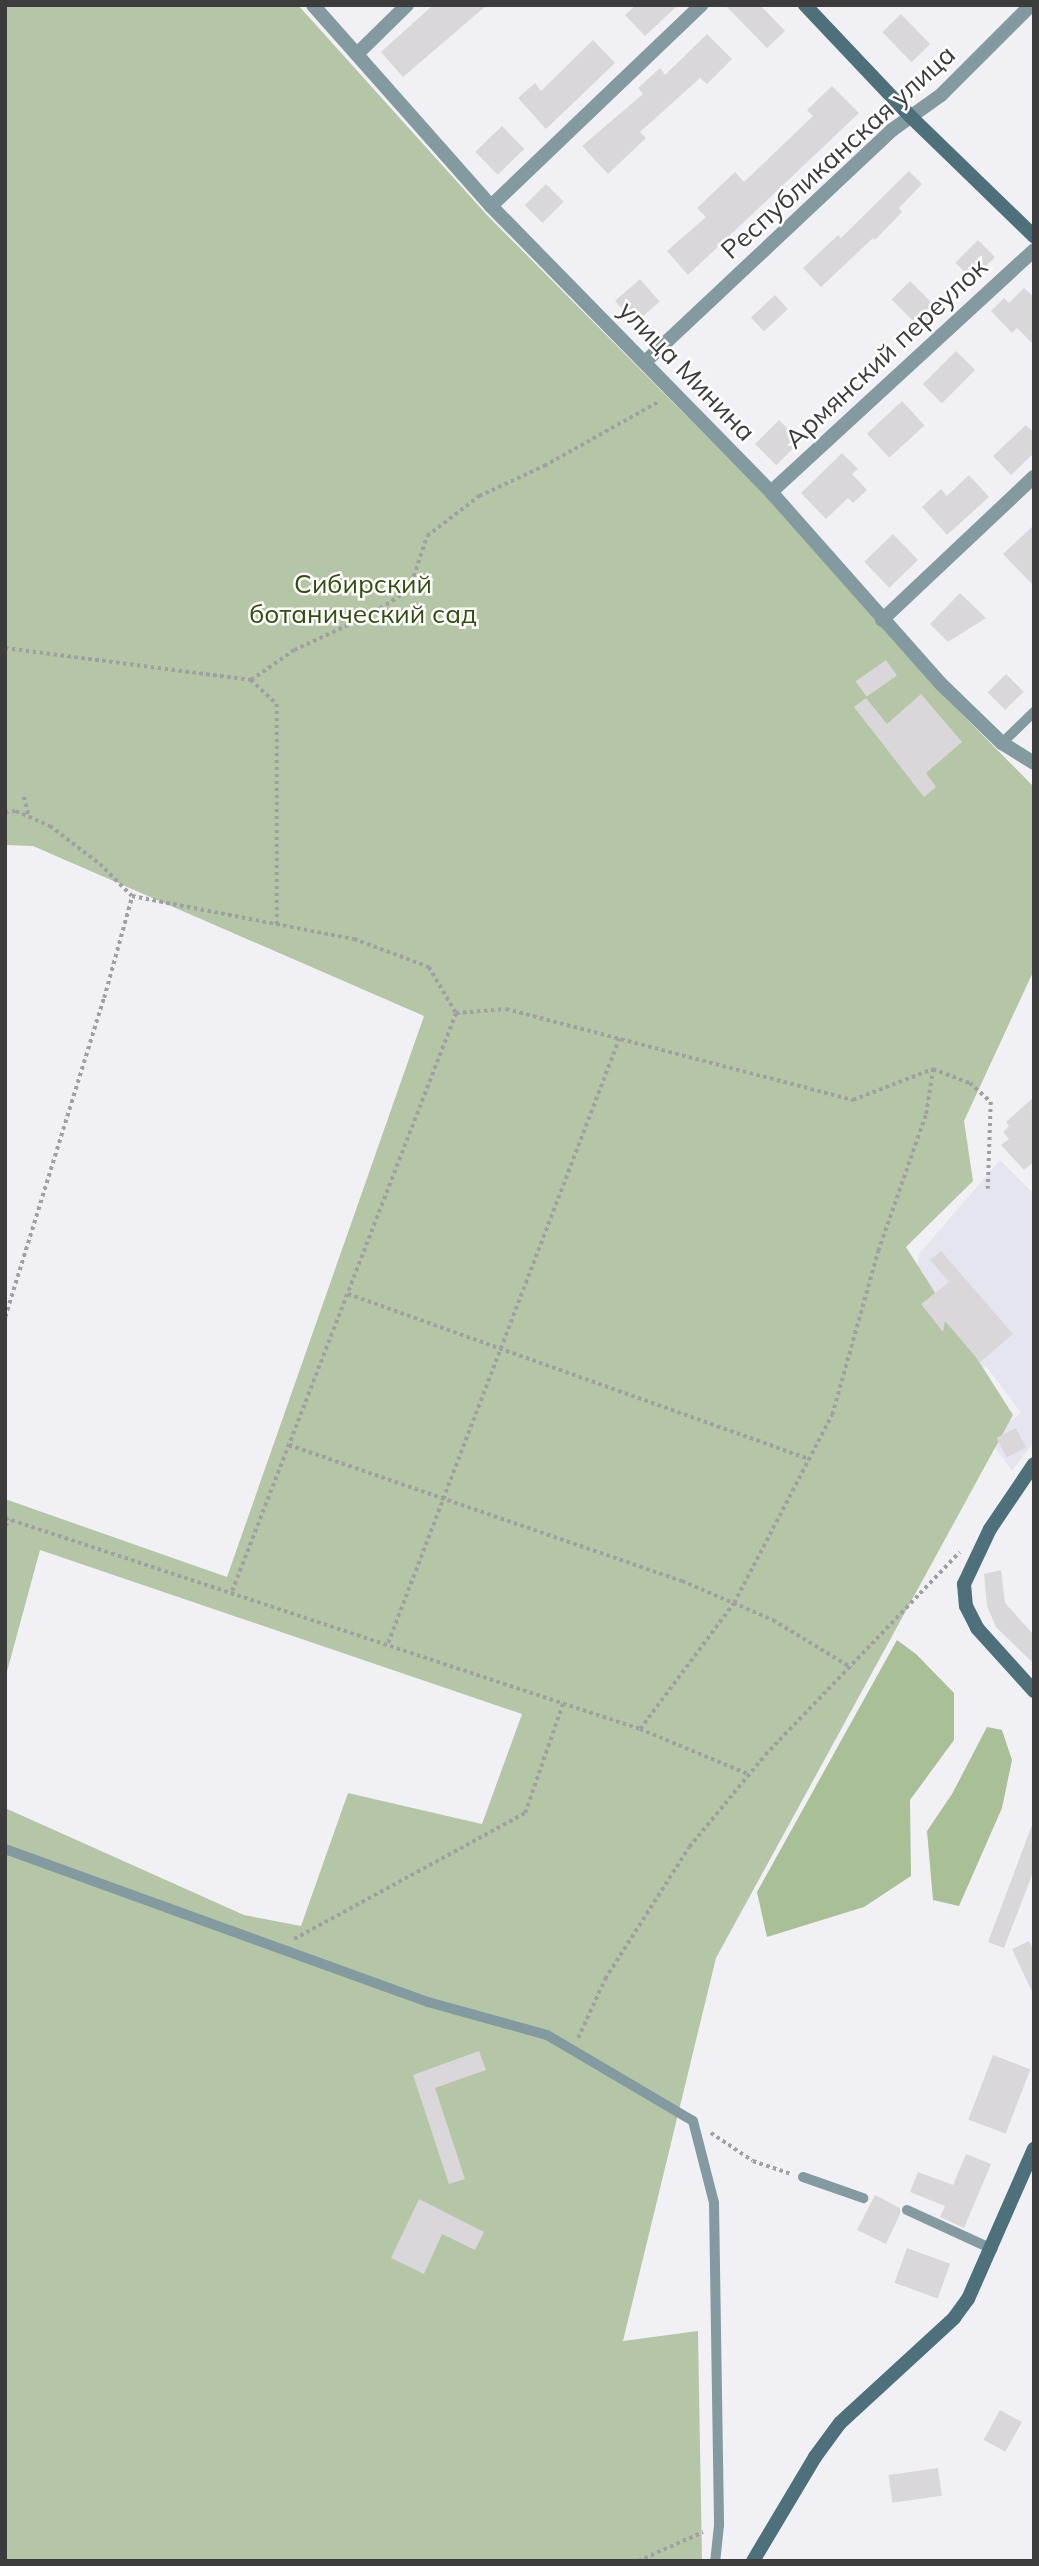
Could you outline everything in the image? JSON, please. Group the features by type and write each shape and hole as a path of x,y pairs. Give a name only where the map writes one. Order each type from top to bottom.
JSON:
{"street":[{"name":"улица Минина","path":"313,5 491,206 771,492 882,620 1002,743 1034,763"},
{"path":"357,54 407,5"},
{"path":"491,206 702,5"},
{"path":"805,5 910,116 1034,236"},
{"name":"Республиканская улица","path":"645,362 892,130 942,94 1031,5"},
{"name":"Армянский переулок","path":"771,492 1034,250"},
{"path":"882,620 1034,477"},
{"path":"1034,1464 990,1529 964,1584 966,1606 977,1628 1034,1691"},
{"path":"753,2561 815,2457 840,2423 862,2399 954,2318 968,2299 1034,2149"}],"lane":[{"path":"1002,743 1034,712"},
{"path":"5,1850 428,2002 547,2035 693,2121 714,2203 719,2525 715,2561"},
{"path":"803,2178 863,2199"},
{"path":"907,2210 992,2249"}],"path":[{"path":"251,680 295,650 368,616 409,590 426,536 479,496 544,466 649,409 673,392"},
{"path":"5,648 251,680 276,704 276,925"},
{"path":"24,797 29,817"},
{"path":"5,812 16,811 50,826 90,856 132,895 354,939 429,967 456,1013"},
{"path":"5,1317 104,998 132,895"},
{"path":"456,1013 506,1009 853,1100 933,1069 970,1083 991,1102 988,1189"},
{"path":"232,1591 456,1013"},
{"path":"388,1643 619,1039"},
{"path":"640,1729 734,1604 832,1415 878,1251 926,1114 933,1069"},
{"path":"348,1294 500,1351 810,1458"},
{"path":"289,1445 682,1581 773,1620 852,1668"},
{"path":"5,1526 8,1519 232,1591 640,1729 749,1774"},
{"path":"573,2050 605,1979 688,1847 749,1774 962,1550"},
{"path":"278,1948 525,1813 563,1703"},
{"path":"693,2121 753,2161 803,2178"},
{"path":"638,2561 719,2525"}],"shaded area":[{"path":"1000,1160 1034,1194 1034,1442 1012,1471 988,1438 1021,1413 986,1366 936,1384 899,1380 919,1254"}],"green space":[{"name":"Сибирский ботанический сад","path":"5,5 298,5 487,215 766,496 935,687 1034,787 1034,970 964,1121 973,1181 906,1247 1013,1415 716,1958 623,2341 698,2331 702,2561 5,2561 5,1808 244,1915 301,1926 348,1793 482,1824 522,1714 40,1550 5,1679 5,1499 227,1577 424,1016 33,846 5,845"},
{"path":"897,1640 916,1654 954,1693 954,1740 910,1800 911,1876 864,1907 767,1937 757,1892"},
{"path":"987,1727 1002,1730 1012,1760 1002,1808 959,1906 933,1900 927,1831 952,1794"}],"building":[{"path":"433,5 487,5 403,77 381,52"},
{"path":"636,5 678,5 645,36 625,15"},
{"path":"725,5 760,5 785,31 767,48"},
{"path":"901,14 930,44 911,62 882,32"},
{"path":"707,34 732,59 707,84 700,78 640,132 646,138 608,174 582,146 643,94 638,88 660,68 665,75"},
{"path":"593,40 615,63 546,129 518,98 535,83 541,91"},
{"path":"832,86 859,113 688,275 667,251 706,217 697,208 735,172 744,182 813,116 807,110"},
{"path":"502,126 524,149 498,175 475,152"},
{"path":"909,171 922,184 899,208 902,212 875,240 873,238 821,287 803,268 838,235 841,238"},
{"path":"546,184 564,202 542,223 525,205"},
{"path":"978,240 995,257 972,280 955,263"},
{"path":"640,279 660,302 635,323 615,301"},
{"path":"910,281 938,309 920,328 892,299"},
{"path":"1024,288 1034,297 1034,345 1017,328 1012,333 991,311 1004,298 1009,303"},
{"path":"775,295 788,309 764,331 751,318"},
{"path":"956,351 975,370 942,403 923,384"},
{"path":"902,401 925,425 889,458 867,434"},
{"path":"779,420 800,441 776,465 755,444"},
{"path":"1026,425 1034,433 1034,453 1011,475 993,456"},
{"path":"842,453 858,469 852,474 867,490 853,503 848,498 826,519 801,493"},
{"path":"969,475 989,497 947,535 922,507 941,489 947,496"},
{"path":"1034,525 1034,586 1003,554"},
{"path":"893,534 918,560 889,588 864,562"},
{"path":"960,593 986,618 948,642 930,624"},
{"path":"886,660 897,676 867,697 856,681"},
{"path":"1006,674 1024,692 1005,710 988,692"},
{"path":"921,694 962,742 926,773 936,787 924,797 854,707 866,698 887,724"},
{"path":"1034,1097 1034,1162 1024,1170 1001,1145 1009,1139 1003,1132 1009,1126 1006,1122"},
{"path":"941,1251 1013,1334 980,1362 945,1321 943,1332 921,1304 949,1282 930,1260"},
{"path":"1016,1428 1026,1448 1006,1458 996,1438"},
{"path":"1001,1570 1005,1603 1034,1635 1034,1664 996,1627 987,1606 984,1574"},
{"path":"1032,1825 1034,1870 1004,1948 988,1942"},
{"path":"1029,1941 1034,1951 1034,1996 1012,1949"},
{"path":"479,2051 486,2070 435,2088 465,2179 449,2184 413,2075"},
{"path":"993,2055 1030,2069 1006,2134 968,2119"},
{"path":"966,2154 991,2164 964,2228 940,2217 945,2206 910,2192 918,2172 953,2185"},
{"path":"875,2195 900,2208 900,2214 886,2244 857,2230"},
{"path":"419,2199 484,2232 475,2250 442,2234 424,2274 391,2258"},
{"path":"907,2248 950,2264 938,2299 894,2283"},
{"path":"1000,2410 1022,2422 1005,2452 984,2440"},
{"path":"938,2468 942,2496 892,2503 888,2475"}]}
